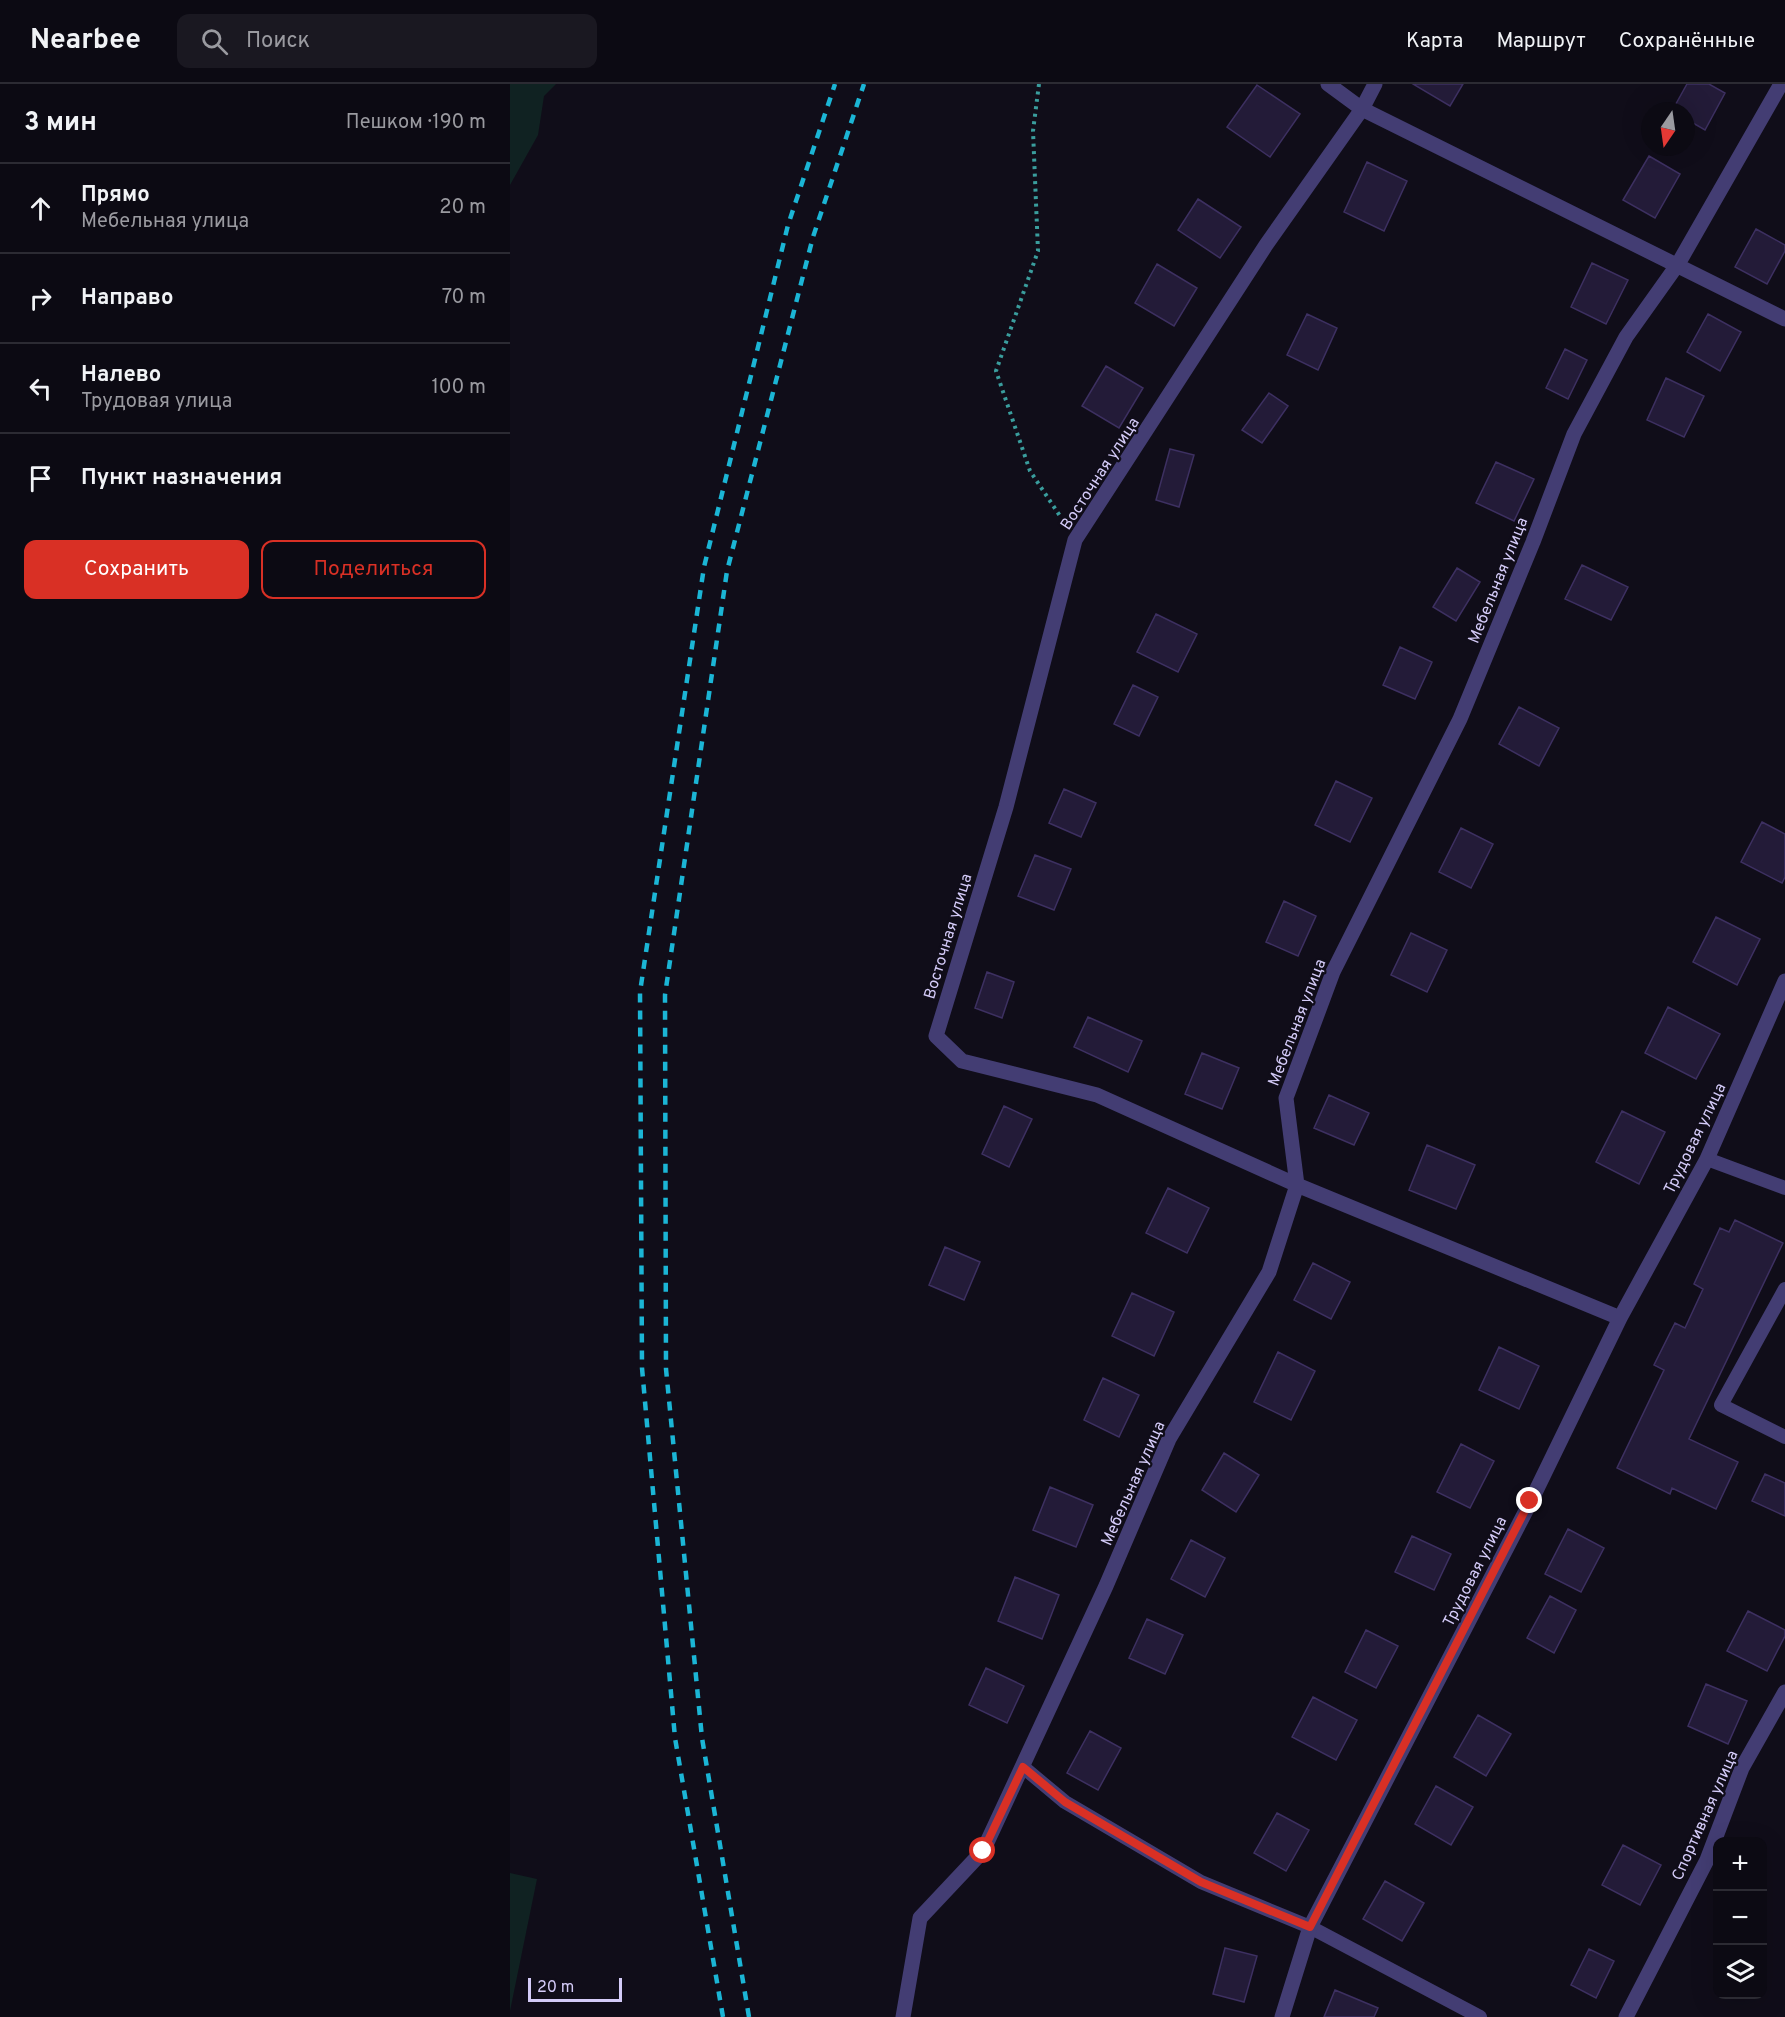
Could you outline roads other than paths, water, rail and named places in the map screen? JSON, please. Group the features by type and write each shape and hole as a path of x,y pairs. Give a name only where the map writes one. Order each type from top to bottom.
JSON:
{"street":[{"path":"1328,84 1362,109 1785,319"},
{"name":"Восточная улица","path":"1298,1185 1097,1095 962,1061 936,1036 1006,807 1076,540 1266,245 1362,109 1375,84"},
{"name":"Мебельная улица","path":"903,2017 920,1918 983,1851 1023,1767 1169,1439 1269,1272 1298,1185 1286,1098 1333,972 1460,719 1533,542 1574,434 1626,337 1678,264 1781,84"},
{"name":"Трудовая улица","path":"1282,2017 1310,1927 1525,1512 1620,1318 1707,1159 1785,981"},
{"path":"1298,1185 1620,1318"},
{"name":"Спортивная улица","path":"1626,2017 1707,1860 1742,1768 1785,1692"}],"lane":[{"path":"1707,1159 1785,1188"},
{"path":"1785,1289 1721,1405 1785,1437"},
{"path":"1023,1767 1065,1802 1201,1882 1310,1927 1480,2017"}],"railway":[{"path":"723,2017 675,1738 642,1368 640,992 704,567 788,225 835,84"},
{"path":"749,2017 702,1738 666,1369 665,995 727,571 813,237 864,84"}]}
